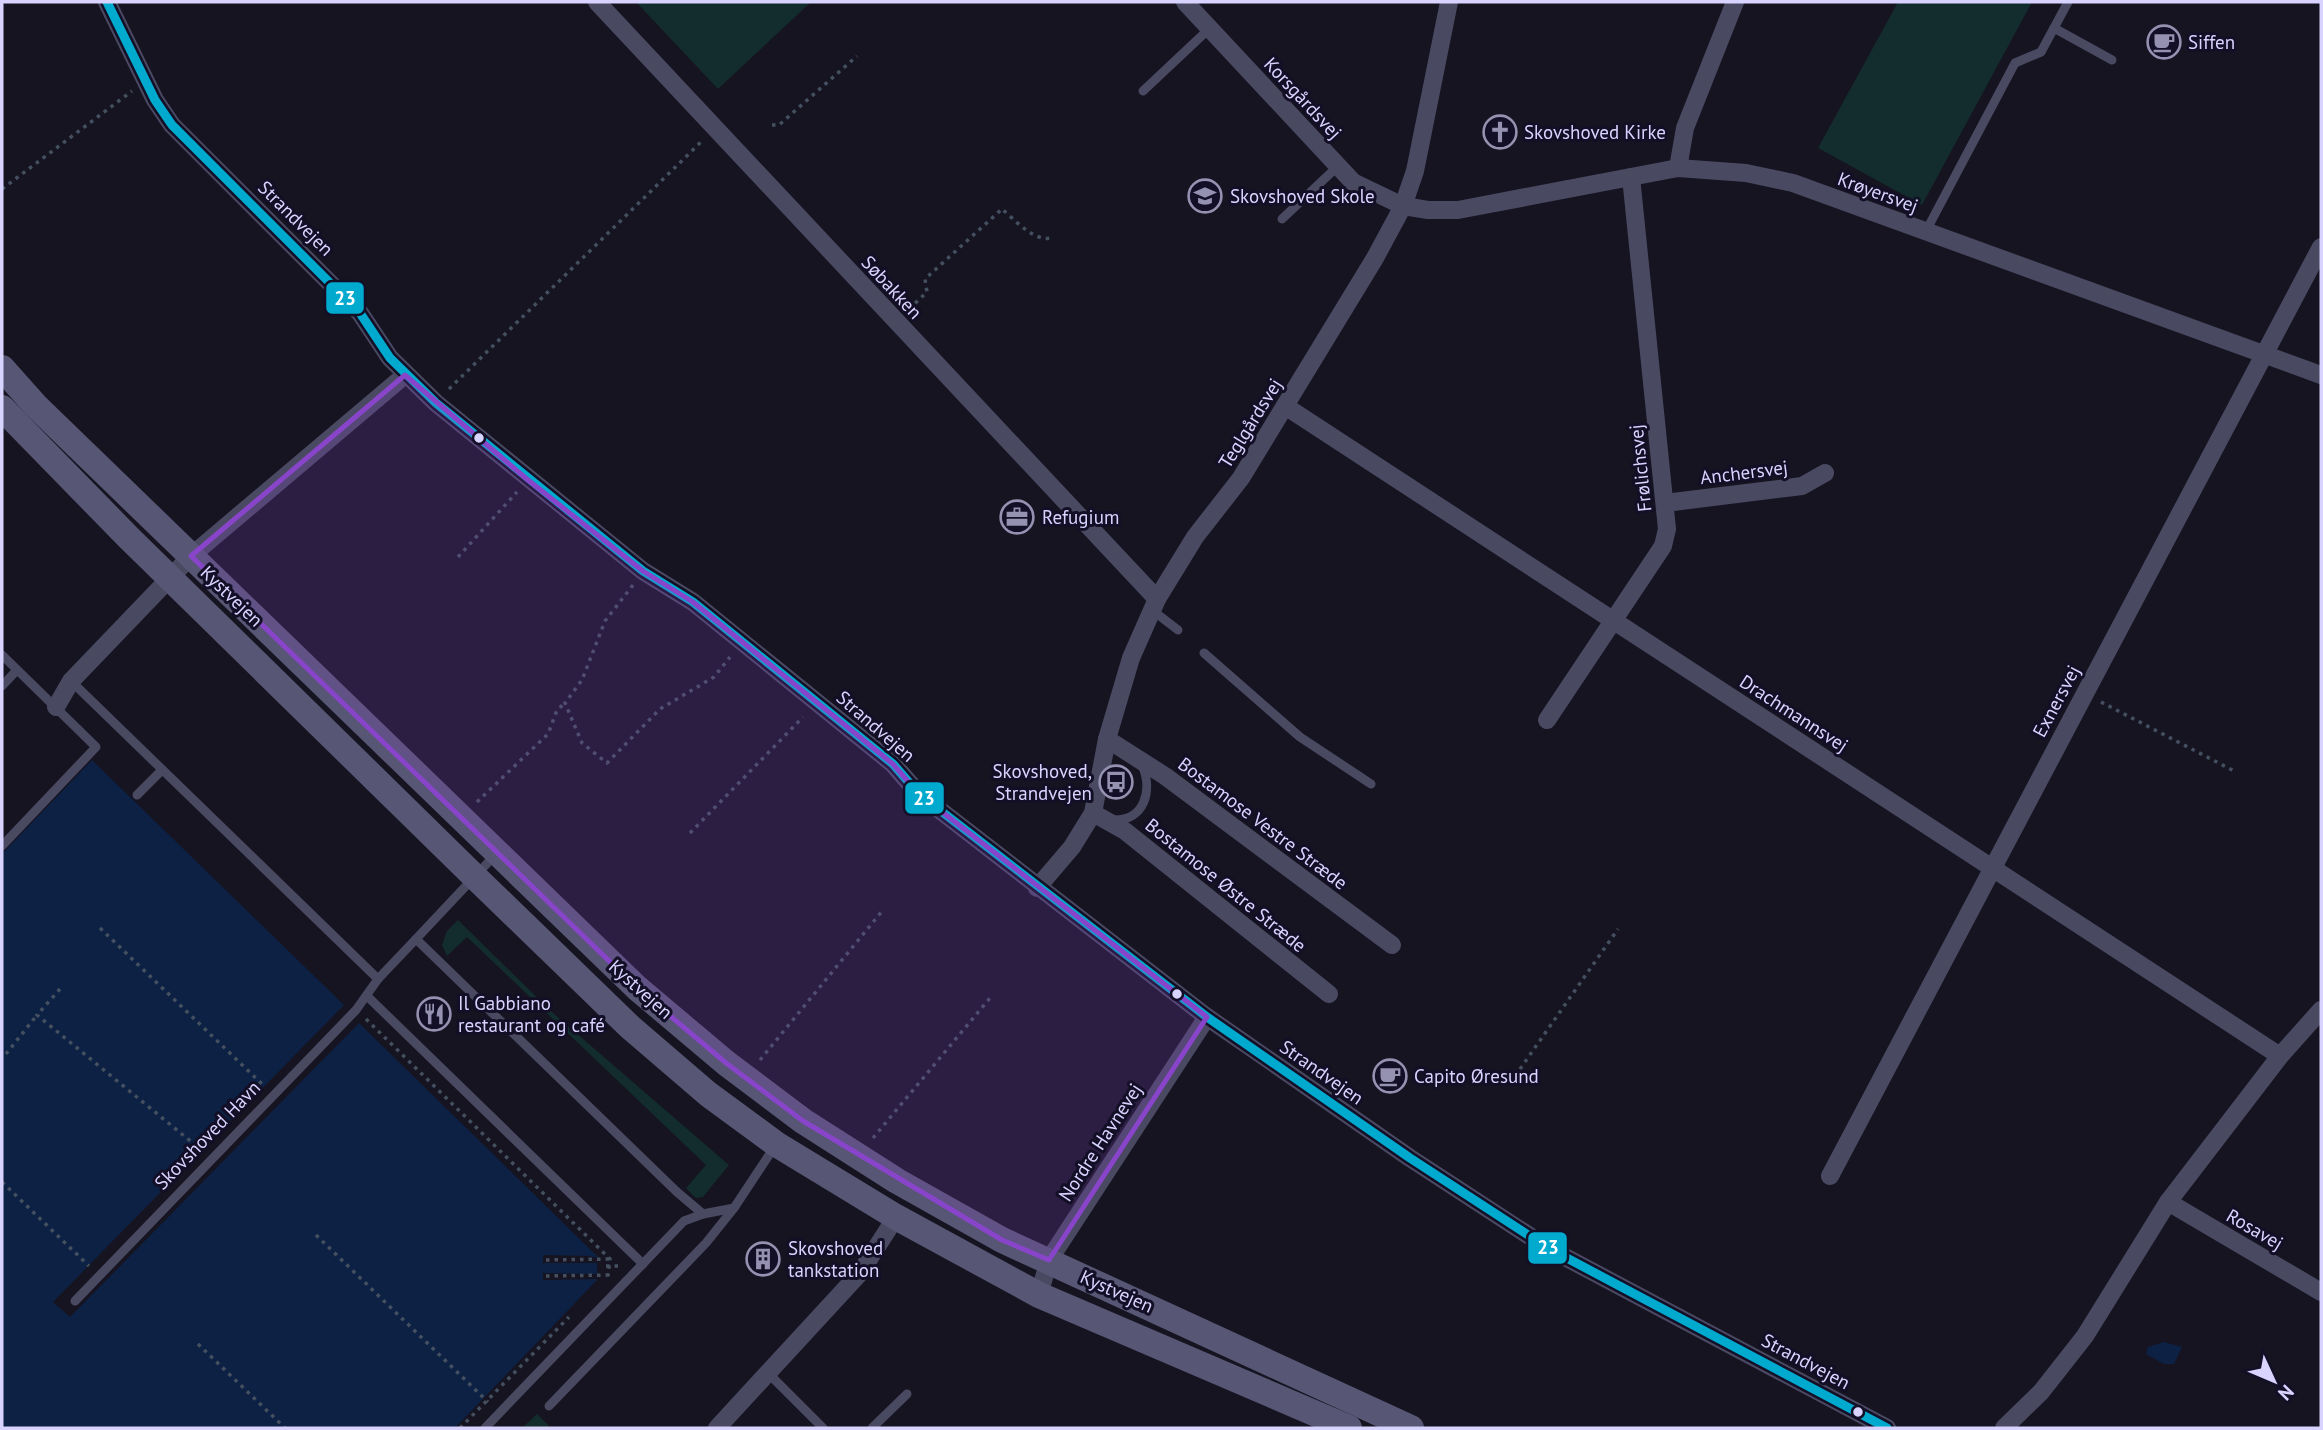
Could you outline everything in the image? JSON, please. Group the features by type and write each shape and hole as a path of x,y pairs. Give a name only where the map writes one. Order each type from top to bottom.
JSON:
{"main road":[{"name":"Kystvejen","path":"2,368 35,405 637,988 803,1121 1002,1240 1411,1428"},
{"name":"Kystvejen","path":"2,408 169,578 475,877 630,1027 708,1094 776,1144 896,1217 1039,1295 1349,1428"}],"street":[{"name":"Strandvejen","path":"107,2 172,125 360,313 405,374 528,480 644,572 693,602 893,764 919,794 1207,1017 1410,1158 1548,1248 1887,1428"},
{"name":"Søbakken","path":"597,2 896,321 1154,605"},
{"name":"Korsgårdsvej","path":"1185,2 1353,182 1403,206"},
{"name":"Teglgårdsvej","path":"1037,888 1098,816 1107,739 1131,658 1154,605 1195,537 1241,478 1403,206 1417,160 1449,2"},
{"path":"1678,168 1685,128 1735,2"},
{"name":"Krøyersvej","path":"1403,206 1428,211 1458,210 1678,168 1746,173 1793,183 2321,374"},
{"name":"Frølichsvej","path":"1547,720 1663,546 1667,529 1631,177"},
{"name":"Exnersvej","path":"1829,1175 2321,247"},
{"path":"56,707 71,681 191,556 405,374"},
{"name":"Drachmannsvej","path":"1285,405 2280,1056"},
{"name":"Anchersvej","path":"1665,503 1802,486 1825,473"},
{"name":"Bostamose Vestre Stræde","path":"1107,739 1138,758 1392,945"},
{"name":"Bostamose Østre Stræde","path":"1098,816 1125,831 1329,994"},
{"path":"2004,1428 2041,1392 2085,1336 2168,1202 2280,1056 2321,1010"},
{"name":"Nordre Havnevej","path":"1039,1295 1049,1260 1207,1017"},
{"name":"Rosavej","path":"2168,1202 2321,1292"},
{"path":"716,1428 860,1273 896,1217"}],"lane":[{"path":"1926,231 2015,63 2041,52 2068,2"},
{"path":"1143,91 1210,28"},
{"path":"2054,29 2112,60"},
{"path":"1282,219 1338,166"},
{"path":"1154,605 1178,630"},
{"path":"1204,653 1300,737 1371,784"},
{"path":"2,655 96,747 2,846"},
{"path":"2,686 17,670"},
{"path":"71,681 378,979"},
{"path":"1098,816 1126,818 1142,807 1149,788 1138,758"},
{"path":"137,795 162,770"},
{"name":"Skovshoved Havn","path":"75,1301 356,1010 378,979 498,853"},
{"path":"416,939 677,1192 703,1214"},
{"path":"367,996 643,1264"},
{"path":"549,1406 706,1242 734,1208 776,1144"},
{"path":"485,1428 684,1221 734,1208"},
{"path":"769,1374 823,1428"},
{"path":"872,1428 907,1394"}],"path":[{"path":"772,125 779,125 857,56"},
{"path":"2,189 146,80"},
{"path":"436,403 715,129"},
{"path":"896,321 927,292 925,279 1002,209 1030,232 1044,240 1051,238"},
{"path":"458,557 528,480"},
{"path":"461,818 548,734 557,710 582,680 605,621 644,572"},
{"path":"565,703 582,743 608,763 660,709 714,677 742,642"},
{"path":"2084,693 2236,772"},
{"path":"690,832 816,702"},
{"path":"746,1078 883,910"},
{"path":"100,928 264,1086"},
{"path":"1520,1069 1618,929"},
{"path":"6,1054 60,989"},
{"path":"858,1156 990,998"},
{"path":"356,1010 610,1259 610,1275 600,1284"},
{"path":"37,1015 201,1150"},
{"path":"2,1182 88,1265"},
{"path":"316,1235 486,1401"},
{"path":"546,1260 610,1259"},
{"path":"546,1276 610,1275"},
{"path":"460,1428 572,1314"},
{"path":"198,1343 285,1428"}],"highlighted area":[{"path":"405,375 528,480 643,571 693,602 893,764 919,794 1207,1017 1049,1260 1002,1240 803,1121 726,1063 637,988 191,556"}],"green space":[{"path":"636,2 811,2 718,89"},
{"path":"1898,2 2032,2 1922,205 1818,148"},
{"path":"458,920 553,1013 729,1165 703,1197 696,1198 686,1188 706,1165 467,937 447,956 442,945 447,931"},
{"path":"537,1414 551,1428 522,1428"}],"water":[{"path":"92,760 344,1005 53,1302 70,1317 359,1023 597,1256 597,1280 455,1428 2,1428 2,854"},
{"path":"2164,1342 2182,1347 2174,1364 2164,1364 2146,1354 2148,1347"}],"pier":[{"path":"543,1255 589,1256 597,1258 597,1263 543,1263"},
{"path":"543,1273 597,1274 597,1279 543,1280"}],"transit line":[{"name":"23","path":"107,2 155,100 172,125 360,313 390,358 436,403 643,571 693,602 893,764 919,794 1207,1017 1410,1158 1548,1248 1887,1428"}],"place":[{"name":"Siffen","path":"2164,42"},
{"name":"Skovshoved Kirke","path":"1500,132"},
{"name":"Skovshoved Skole","path":"1205,196"},
{"name":"Refugium","path":"1017,517"},
{"name":"Skovshoved, Strandvejen","path":"1116,782"},
{"name":"Il Gabbiano restaurant og café","path":"434,1014"},
{"name":"Capito Øresund","path":"1390,1076"},
{"name":"Skovshoved tankstation","path":"763,1259"}]}
